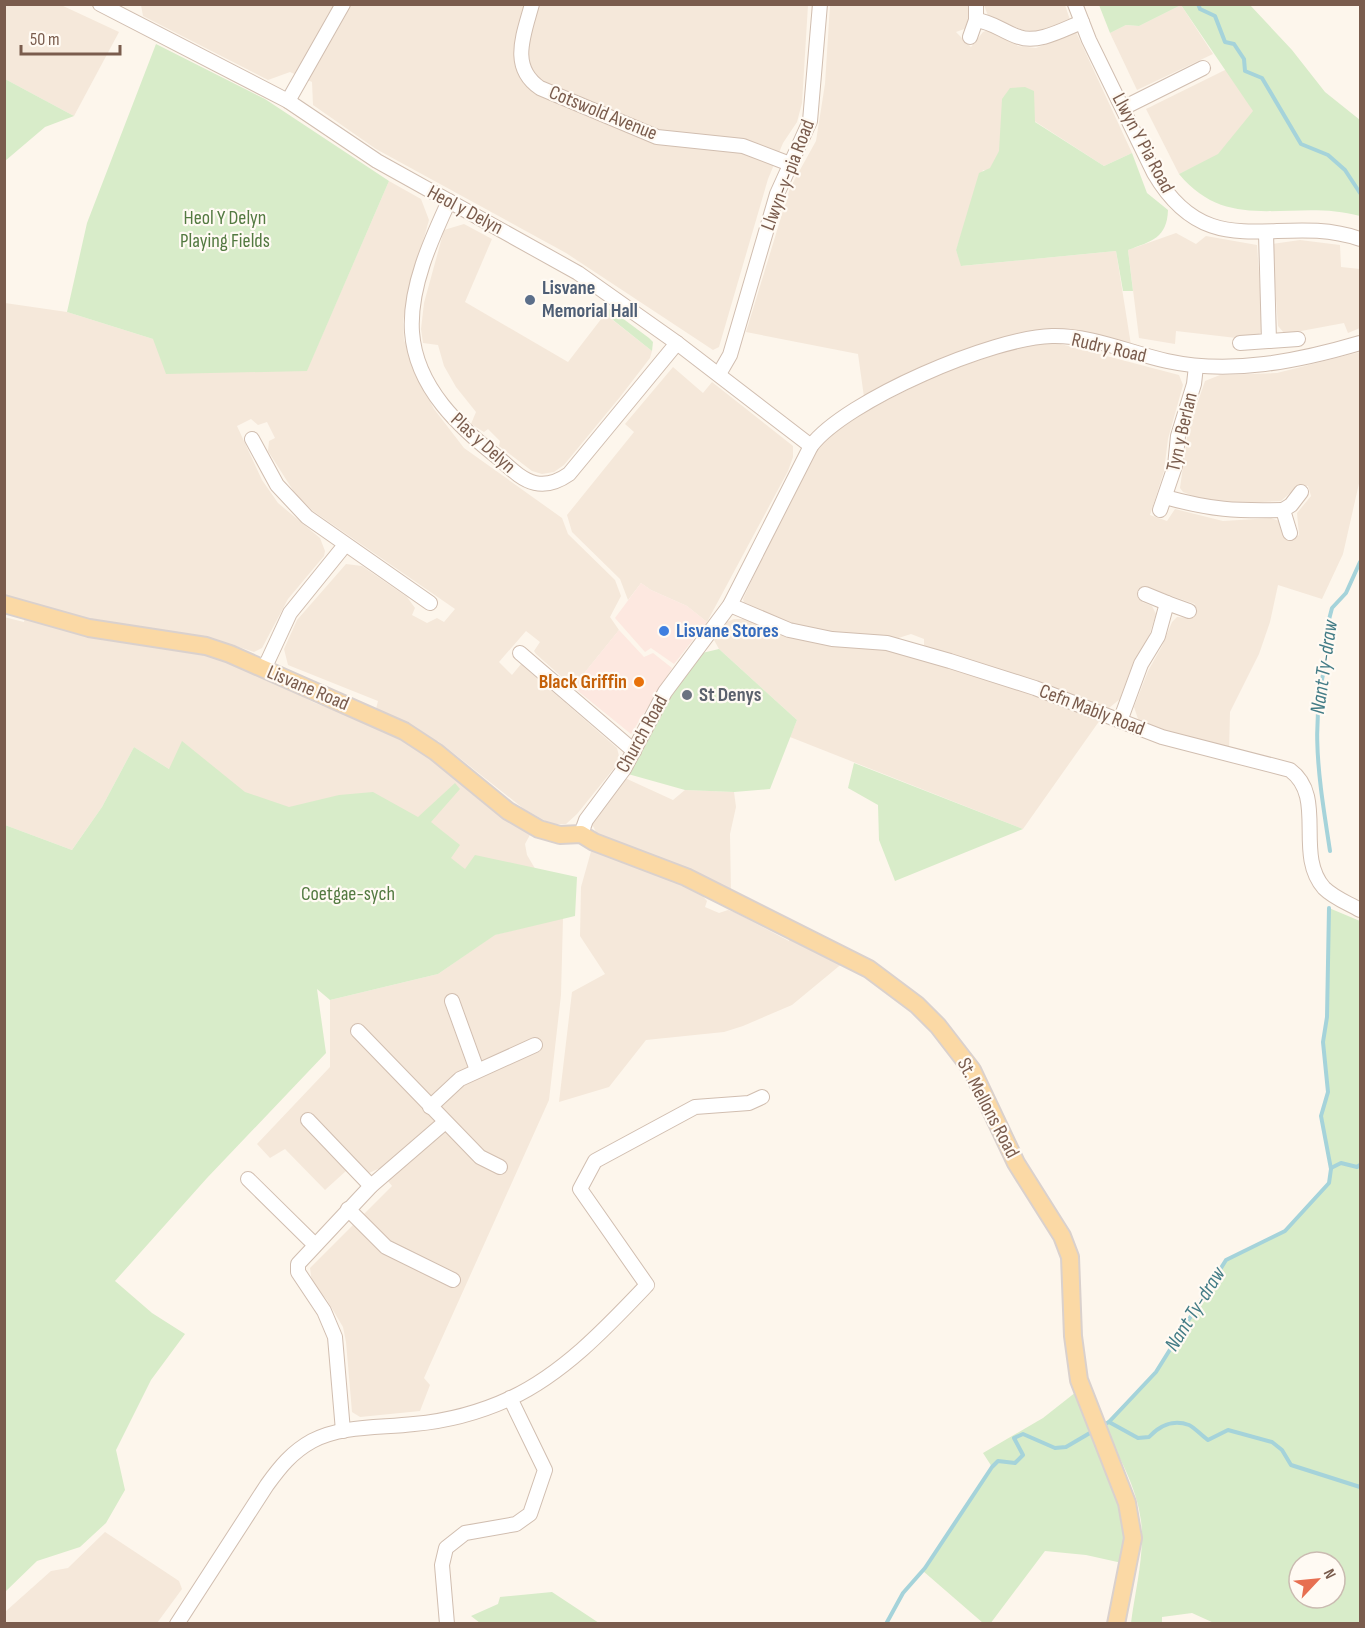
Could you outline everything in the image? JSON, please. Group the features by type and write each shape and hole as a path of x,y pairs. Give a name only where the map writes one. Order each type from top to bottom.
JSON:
{"main road":[{"name":"Lisvane Road","path":"4,604 89,628 206,646 264,669 412,735 508,810 539,830 560,835 581,834"},
{"name":"St. Mellons Road","path":"581,834 594,842 686,877 787,929 850,958 894,986 938,1026 972,1070 1016,1162 1062,1236 1070,1257 1073,1336 1078,1380 1127,1503 1133,1538 1116,1623"}],"street":[{"name":"Heol y Delyn","path":"99,4 120,9 288,101 377,161 569,268 677,343 811,446"},
{"path":"288,101 343,4"},
{"name":"Cotswold Avenue","path":"531,4 522,38 520,61 527,76 540,88 657,137 742,146 790,164"},
{"name":"Llwyn-y-pia Road","path":"719,374 730,355 777,194 807,131 812,111 820,4"},
{"path":"970,37 976,20 976,4"},
{"name":"Llwyn Y Pia Road","path":"1075,4 1162,187 1182,208 1216,228 1246,233 1315,229 1360,238"},
{"path":"976,20 990,22 1021,38 1052,34 1082,22"},
{"path":"1123,108 1203,68"},
{"name":"Plas y Delyn","path":"449,201 425,259 415,298 412,332 417,356 426,380 442,406 474,439 524,478 542,484 555,482 569,474 677,343"},
{"path":"1266,233 1269,342"},
{"name":"Rudry Road","path":"811,446 827,430 845,418 912,379 986,349 1023,339 1052,336 1080,338 1124,351 1196,366 1250,366 1286,361 1360,343"},
{"path":"1240,344 1298,339"},
{"name":"Tyn y Berlan","path":"1196,366 1163,503 1228,511 1283,510"},
{"path":"252,439 266,469 288,500 345,545 430,603"},
{"name":"Church Road","path":"581,834 586,820 616,781 634,751 671,682 730,605 811,446"},
{"path":"1290,532 1283,510 1291,506 1301,492"},
{"path":"264,669 290,613 345,545"},
{"path":"1145,594 1189,611"},
{"path":"1120,721 1136,675 1158,636 1167,603"},
{"name":"Cefn Mably Road","path":"730,605 789,630 832,639 887,643 950,661 1035,688 1162,737 1290,770 1301,778 1308,791 1309,845 1313,870 1325,889 1360,910"},
{"path":"520,653 634,751"},
{"path":"452,1001 477,1070"},
{"path":"358,1031 444,1123 480,1157 500,1167"},
{"path":"430,1107 460,1079 535,1045"},
{"path":"177,1623 241,1522 282,1464 313,1440 343,1431 418,1424 459,1416 510,1398 533,1386 600,1333 646,1285 580,1189 588,1171 595,1161 696,1107 749,1103 762,1097"},
{"path":"308,1120 371,1186"},
{"path":"343,1431 335,1337 324,1311 297,1272 302,1256 371,1186 444,1123"},
{"path":"248,1179 314,1244"},
{"path":"348,1209 387,1247 453,1280"},
{"path":"447,1623 442,1565 446,1548 465,1533 516,1524 530,1514 545,1470 510,1398"}],"shaded area":[{"path":"4,5 61,5 119,32 74,116 5,79"},
{"path":"141,5 808,5 802,103 797,122 783,143 768,179 719,347 713,350 566,253 376,149 313,105 312,82 290,72 268,80 143,16"},
{"path":"830,5 971,5 972,16 967,28 956,32 971,47 983,32 991,29 1018,46 1036,48 1076,32 1132,153 1104,166 1022,113 996,172 983,170 956,250 962,266 1116,251 1131,345 1079,331 1018,334 939,361 864,397 858,354 746,332 790,188 816,141 825,84"},
{"path":"984,5 1065,5 1070,20 1040,32 1023,30 988,16"},
{"path":"1181,5 1213,54 1137,90 1110,33 1126,25 1139,26"},
{"path":"1227,69 1254,111 1218,155 1179,174 1146,109"},
{"path":"389,181 421,199 429,220 408,294 403,322 404,340 419,381 434,409 464,448 562,518 568,534 615,580 621,596 610,617 619,630 573,687 536,654 534,651 540,642 526,631 499,662 512,675 521,664 617,748 619,756 615,767 577,814 566,824 551,824 524,809 438,741 435,743 376,709 378,701 288,665 284,649 297,620 346,564 362,566 407,597 415,608 412,615 427,623 437,618 444,622 455,609 313,511 296,495 268,451 269,441 275,438 267,422 258,425 251,419 237,426 262,480 278,503 320,538 325,551 324,556 288,599 262,648 254,652 211,638 75,617 5,597 5,303 67,312 153,339 307,370"},
{"path":"464,224 492,239 465,302 568,362 605,314 652,351 650,358 620,397 564,465 554,472 542,474 532,471 499,446 500,441 488,429 484,432 471,424 476,412 456,387 444,366 438,345 423,343 421,329 424,303 444,230"},
{"path":"1176,233 1196,244 1206,236 1257,245 1263,330 1258,335 1245,339 1176,331 1175,344 1139,338 1128,250"},
{"path":"1300,240 1340,245 1341,267 1360,269 1360,328 1348,333 1344,323 1285,334 1278,326 1272,244"},
{"path":"1053,342 1179,375 1183,385 1168,439 1164,471 1150,515 1167,521 1175,509 1223,521 1271,518 1282,522 1286,536 1291,540 1299,535 1297,513 1311,496 1308,486 1298,486 1281,501 1225,504 1211,503 1183,492 1180,488 1188,430 1205,381 1220,375 1277,373 1360,352 1360,479 1343,554 1322,599 1278,585 1270,622 1259,654 1230,712 1229,752 1147,725 1138,719 1134,707 1148,671 1172,622 1177,617 1190,618 1195,604 1148,588 1142,602 1152,606 1156,614 1149,636 1135,662 1120,699 1109,708 929,650 924,645 924,639 911,634 892,640 845,636 785,623 744,603 743,599 798,480 814,452 834,433 868,410 941,373 1022,346"},
{"path":"673,367 703,393 712,382 793,446 793,457 788,471 707,622 687,606 641,583 628,600 620,579 572,532 567,515 634,432 625,424"},
{"path":"641,583 687,606 707,622 674,664 651,648 645,652 615,618"},
{"path":"25,616 202,652 245,668 315,703 398,735 531,833 525,844 527,855 540,877 511,897 286,819 169,769 134,747 102,807 72,850 5,825 4,617 24,622"},
{"path":"744,619 777,631 884,649 992,679 1100,720 1023,829 790,737 797,720 719,649 714,640 727,622"},
{"path":"619,630 644,657 653,653 672,668 631,734 573,687"},
{"path":"625,778 673,800 685,790 734,792 736,807 730,834 731,894 602,839 597,834 592,824 594,818"},
{"path":"592,848 659,873 700,893 707,901 705,907 719,913 728,910 734,912 789,941 790,937 844,962 792,1005 743,1026 724,1032 646,1040 609,1087 559,1102 572,992 605,974 580,936 581,887"},
{"path":"563,918 561,995 549,1100 424,1378 430,1385 420,1411 360,1417 352,1412 343,1327 327,1300 312,1283 310,1268 392,1186 378,1169 369,1173 357,1161 325,1190 285,1149 270,1158 257,1144 330,1067 330,1000 438,974 494,935"},
{"path":"105,1532 179,1581 182,1589 157,1623 5,1623 5,1612 51,1571 68,1568"}],"green space":[{"path":"1099,4 1181,5 1139,26 1126,25 1110,33"},
{"path":"1181,5 1250,5 1292,50 1325,92 1360,120 1360,216 1335,211 1241,210 1219,204 1199,193 1179,174 1218,154 1253,111"},
{"name":"Heol Y Delyn Playing Fields","path":"156,44 265,99 389,181 307,371 166,374 153,339 67,312 87,223"},
{"path":"5,79 74,116 45,127 5,161"},
{"path":"1025,87 1034,91 1035,122 1104,166 1132,153 1147,193 1168,210 1165,227 1157,237 1128,250 1133,291 1123,291 1116,251 961,266 956,250 979,173 990,168 999,151 1002,99 1010,88"},
{"path":"610,309 653,342 652,351 603,312"},
{"path":"719,649 797,720 770,789 734,792 685,790 628,774 678,683 702,653"},
{"name":"Coetgae-sych","path":"182,741 245,792 289,807 339,795 373,792 418,817 455,783 460,789 431,822 460,845 451,858 465,869 475,855 577,877 575,916 495,935 438,974 330,1000 317,989 326,1053 207,1178 115,1281 152,1313 185,1334 151,1380 116,1450 125,1490 106,1523 80,1547 37,1561 5,1592 5,825 72,850 102,807 134,747 169,769"},
{"path":"854,763 1023,829 895,881 879,840 878,805 848,788"},
{"path":"1329,908 1360,921 1360,1623 1214,1623 1192,1613 1162,1617 1162,1623 1131,1623 1141,1559 1141,1521 1131,1484 1103,1425 1156,1372 1226,1260 1285,1231 1329,1183 1331,1169 1321,1116 1328,1092 1323,1042 1327,1017"},
{"path":"1076,1392 1090,1432 1105,1459 1128,1531 1122,1563 1086,1555 1045,1551 990,1624 983,1623 923,1571 992,1467 983,1453 1043,1418"},
{"path":"552,1592 599,1623 480,1623 471,1616 498,1604 500,1597"}],"waterway":[{"name":"Nant Ty-draw","path":"1198,4 1200,9 1215,16 1225,42 1234,44 1244,59 1245,71 1262,78 1301,144 1328,155 1345,170 1360,193"},
{"name":"Nant Ty-draw","path":"1330,851 1317,746 1319,695 1331,640 1326,631 1332,608 1346,593 1360,562"},
{"name":"Nant Ty-draw","path":"1109,1422 1156,1372 1226,1260 1285,1231 1329,1183 1331,1169 1321,1116 1328,1092 1323,1042 1327,1017 1329,908"},
{"path":"1331,1168 1341,1163 1357,1167 1360,1165"},
{"path":"1101,1426 1109,1422 1138,1438 1149,1437 1157,1430 1172,1423 1189,1425 1208,1440 1228,1430 1272,1442 1282,1450 1291,1465 1360,1487"},
{"path":"886,1624 903,1593 925,1568 992,1467 998,1461 1015,1463 1023,1455 1014,1438 1023,1434 1055,1448 1066,1447 1095,1430"}],"place":[{"name":"Lisvane Memorial Hall","path":"530,300"},
{"name":"Lisvane Stores","path":"664,631"},
{"name":"Black Griffin","path":"639,682"},
{"name":"St Denys","path":"687,695"}]}
